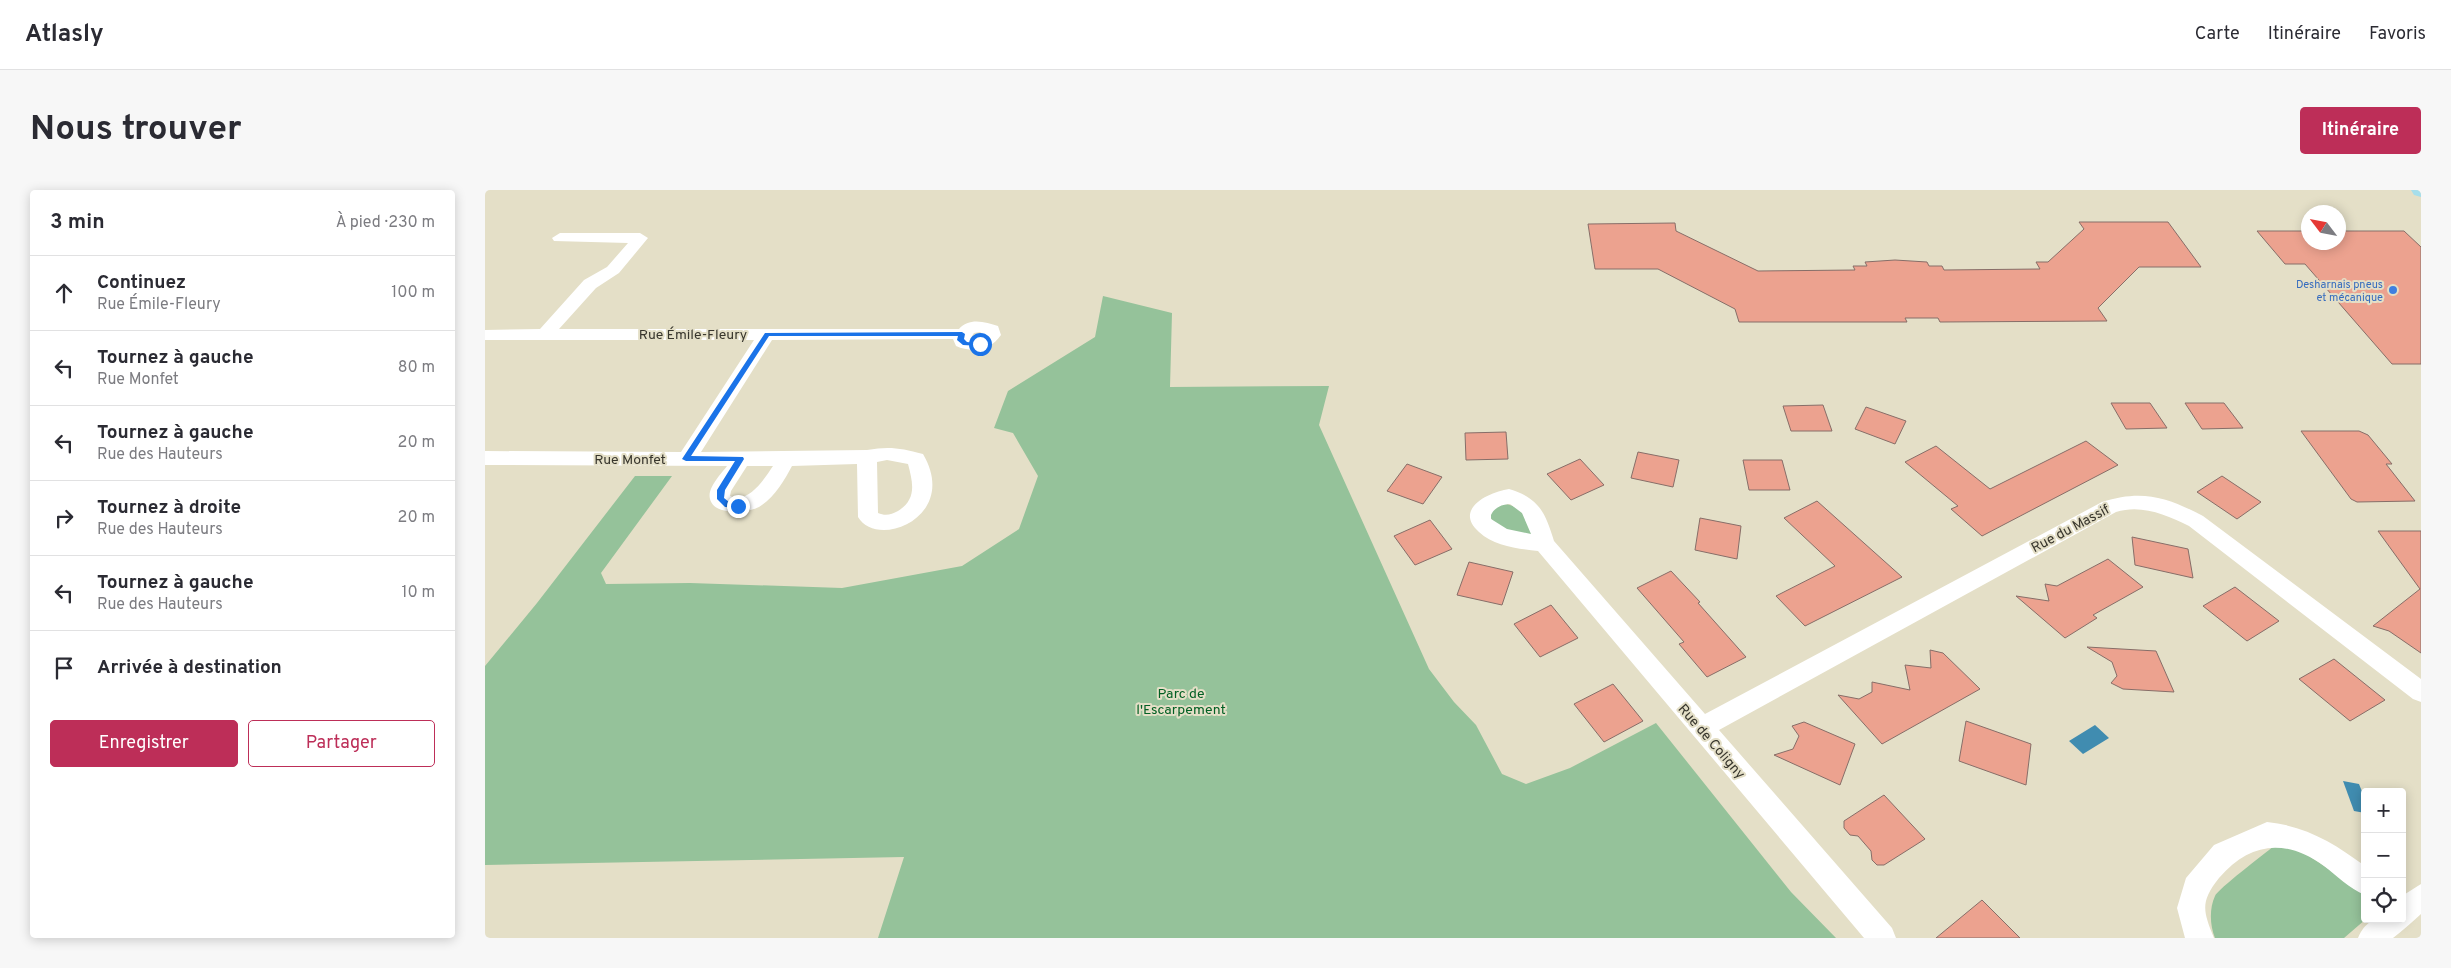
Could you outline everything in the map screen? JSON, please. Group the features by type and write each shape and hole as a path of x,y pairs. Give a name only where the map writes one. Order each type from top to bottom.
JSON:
{"street":[{"path":"545,334 590,284 613,270 639,238 560,238"},
{"name":"Rue Émile-Fleury","path":"485,334 962,334"},
{"name":"Rue Monfet","path":"485,458 686,459 767,334"},
{"path":"686,459 867,457"},
{"path":"741,459 721,490 721,499 727,505 738,506 753,500 766,491 786,459"},
{"name":"Rue du Massif","path":"1701,728 2109,507 2128,500 2171,508 2196,521 2421,692"},
{"name":"Rue de Coligny","path":"1545,544 1882,938"},
{"path":"2201,938 2195,929 2191,908 2195,887 2223,854 2267,834 2287,836 2308,843 2331,856 2361,879"},
{"path":"2372,938 2390,923"}],"green space":[{"name":"Parc de l'Escarpement","path":"1103,296 1172,313 1170,387 1329,386 1319,425 1429,669 1454,702 1476,725 1502,774 1526,784 1570,768 1656,723 1791,892 1836,938 878,938 904,857 485,865 485,666 537,603 635,476 672,476 601,573 606,584 690,583 842,588 962,566 1019,529 1038,476 1013,433 994,428 1008,391 1095,337"},
{"path":"1503,504 1515,507 1524,515 1534,536 1513,532 1493,522 1491,510"},
{"path":"2274,846 2300,850 2361,890 2361,923 2344,938 2215,938 2212,928 2212,906 2215,896 2232,879"}],"water":[{"path":"2095,725 2109,738 2083,754 2069,741"},
{"path":"2343,781 2359,784 2361,789 2361,812 2354,811"}],"building":[{"path":"2079,222 2168,222 2201,267 2139,267 2098,308 2107,321 1940,322 1938,318 1905,318 1907,322 1739,322 1735,309 1658,269 1595,269 1588,224 1675,223 1676,231 1758,271 1855,270 1853,266 1867,266 1865,262 1895,260 1927,262 1929,266 1942,266 1944,270 2040,269 2036,262 2048,262 2084,229"},
{"path":"2257,231 2301,231 2301,250 2346,250 2346,231 2404,231 2421,247 2421,364 2392,364 2305,264 2285,264"},
{"path":"2111,403 2150,403 2167,428 2126,429"},
{"path":"2185,403 2224,403 2243,428 2202,429"},
{"path":"1823,405 1832,431 1791,431 1783,406"},
{"path":"1866,407 1906,421 1895,444 1855,429"},
{"path":"2301,431 2359,431 2368,435 2392,464 2386,464 2415,501 2357,502 2351,499"},
{"path":"1506,432 1508,459 1466,460 1465,433"},
{"path":"2086,441 2118,465 1982,536 1951,509 1958,506 1905,462 1936,446 1990,489"},
{"path":"1638,452 1679,460 1673,487 1631,478"},
{"path":"1580,459 1604,485 1571,500 1547,474"},
{"path":"1743,460 1782,460 1790,490 1749,490"},
{"path":"1407,464 1442,477 1423,504 1387,491"},
{"path":"2222,476 2261,502 2237,519 2197,492"},
{"path":"1817,501 1902,577 1805,626 1776,596 1835,566 1784,518"},
{"path":"1700,518 1741,526 1737,559 1695,550"},
{"path":"1430,520 1452,549 1415,565 1394,536"},
{"path":"2378,531 2421,531 2421,653 2389,631 2373,626 2420,589"},
{"path":"2132,537 2188,549 2193,578 2135,565"},
{"path":"2108,559 2143,587 2093,615 2097,618 2065,638 2016,596 2049,601 2045,584 2057,586"},
{"path":"1469,562 1513,572 1502,605 1457,595"},
{"path":"1671,571 1746,657 1707,677 1679,644 1684,642 1637,588"},
{"path":"2235,587 2279,621 2247,641 2203,606"},
{"path":"1551,605 1578,638 1540,657 1514,624"},
{"path":"2087,647 2156,651 2174,692 2123,689 2111,683 2117,676 2112,662"},
{"path":"1930,650 1943,653 1980,689 1882,744 1838,695 1859,699 1872,692 1872,682 1910,690 1905,665 1931,668"},
{"path":"2334,659 2385,700 2350,721 2299,679"},
{"path":"1613,684 1643,721 1604,742 1574,704"},
{"path":"1966,721 2031,744 2026,785 1959,761"},
{"path":"1804,722 1855,744 1840,785 1774,755 1793,749 1799,736 1792,726"},
{"path":"1884,795 1925,839 1884,865 1877,865 1872,860 1871,851 1858,836 1850,835 1844,828 1844,821"},
{"path":"1982,900 2020,938 1936,938"}],"place":[{"name":"Desharnais pneus et mécanique","path":"2393,290"}],"route":[{"path":"738,506 727,505 721,499 721,490 741,459 686,459 767,334 962,334 961,340 965,344 980,344"}]}
